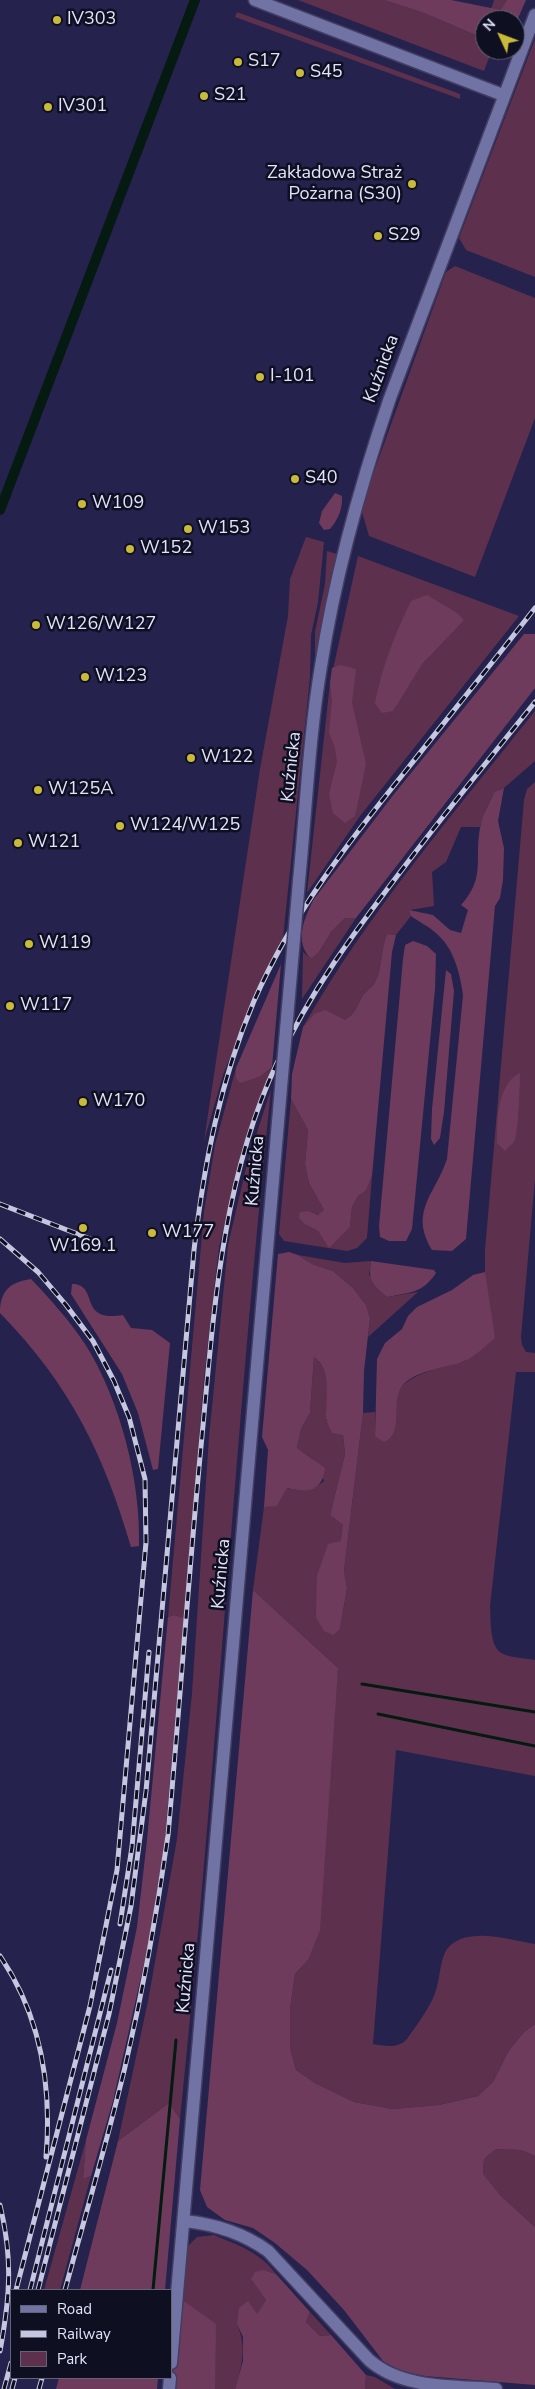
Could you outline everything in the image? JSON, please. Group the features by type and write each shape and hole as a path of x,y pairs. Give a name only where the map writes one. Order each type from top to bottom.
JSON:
{"street":[{"path":"255,0 503,95"},
{"name":"Kuźnicka","path":"172,2352 299,881 321,666 346,543 386,408 503,95 535,15"},
{"path":"184,2221 207,2224 232,2232 248,2238 268,2251 369,2360 384,2373 400,2380 420,2383 496,2389"}],"green space":[{"path":"298,0 384,0 424,13 475,35 475,60 488,60 484,71"},
{"path":"494,0 507,0 502,10 491,9"},
{"path":"237,12 460,94 460,99 235,17"},
{"path":"535,39 535,277 466,250 459,238"},
{"path":"455,266 535,298 535,418 475,577 369,536 362,512 367,491 446,272"},
{"path":"306,537 324,542 318,602 311,635 310,677 283,938 260,983 223,1075 204,1141 260,769 288,616 290,579"},
{"path":"327,551 337,554 315,660 315,632 325,584"},
{"path":"358,556 519,616 360,816 307,893 330,683"},
{"path":"535,711 535,761 504,788 494,792 480,827 461,827 446,862 432,872 434,906 410,910 411,916 396,935 387,934 377,978 363,995 352,1014 345,1020 335,1016 314,1014 303,1027 328,985 383,904"},
{"path":"535,782 535,1179 521,1337 522,1345 526,1352 535,1353 535,1372 516,1372 490,1606 492,1637 496,1648 507,1656 535,1660 535,1776 396,1750 373,2044 395,2046 407,2039 434,1996 447,1949 455,1942 477,1936 501,1937 535,1944 535,2024 523,2033 508,2052 493,2082 478,2096 439,2105 393,2109 354,2102 315,2083 296,2070 290,2048 290,2009 295,1974 308,1960 338,1668 253,1590 264,1507 277,1505 287,1488 307,1490 324,1481 314,1460 297,1448 301,1429 310,1413 314,1357 319,1362 326,1377 328,1395 326,1420 343,1435 345,1454 330,1515 343,1525 340,1629 347,1588 344,1571 363,1413 375,1412 375,1436 394,1431 396,1396 408,1381 427,1372 467,1360 485,1272 485,1250 524,800 527,789"},
{"path":"345,918 356,918 302,999 303,952 311,959 319,952 331,932"},
{"path":"272,1067 243,1148 219,1247 204,1379 184,1618 174,1615 168,1617 204,1212 215,1145 236,1068 236,1078 261,1076"},
{"path":"271,1089 258,1218 193,1990 180,2119 169,2103 118,2141 148,2001 177,1839 192,1693 209,1437 228,1245 247,1164"},
{"path":"291,1099 308,1130 305,1164 309,1183 324,1210 319,1215 309,1211 306,1225 318,1231 329,1247 350,1227 352,1207 358,1196 366,1189 372,1176 367,1238 357,1248 347,1251 284,1241 279,1234"},
{"path":"298,1255 345,1263 371,1261 369,1275 387,1297 418,1292 368,1337 370,1318 366,1305 353,1288 333,1271 312,1264"},
{"path":"86,2140 83,2179 91,2176 60,2289 44,2289"},
{"path":"496,2149 521,2150 535,2156 535,2227 500,2195 483,2175 484,2159"},
{"path":"214,2235 256,2255 276,2274 264,2270 252,2280 266,2300 257,2315 253,2309 237,2324 243,2349 240,2372 235,2389 215,2389 215,2324 177,2296 181,2253 197,2237"},
{"path":"310,2312 331,2335 320,2336 306,2322"},
{"path":"366,2375 375,2377 395,2389 365,2389"}],"shaded area":[{"path":"384,0 451,0 501,10 475,10 475,35 424,13"},
{"path":"507,0 526,0 522,10 501,10"},
{"path":"335,493 342,496 341,509 338,518 330,529 324,530 319,523 322,511"},
{"path":"427,595 457,613 464,620 422,664 393,711 382,713 375,703 381,677 394,638 411,601"},
{"path":"524,634 535,634 535,688 356,918 345,918 331,932 319,952 311,959 303,945 302,930 314,899 394,794"},
{"path":"340,665 356,669 352,703 366,764 355,816 345,823 333,813 329,794 337,762 335,748 329,733 332,701 330,683 332,668"},
{"path":"504,788 498,821 504,848 503,880 500,898 495,906 466,1239 452,1251 432,1250 423,1224 423,1214 426,1203 447,1159 463,995 458,970 448,947 434,931 411,916 409,910 433,915 450,930 461,933 468,910 461,905 474,886 478,868 478,840 482,818 494,792"},
{"path":"387,934 396,935 392,952 372,1176 366,1190 358,1196 352,1207 350,1227 329,1248 318,1231 306,1225 299,1218 300,1212 309,1211 318,1215 324,1210 309,1183 305,1164 308,1130 291,1099 292,1074 303,1027 314,1014 325,1010 345,1020 354,1012 363,995 374,984 379,972"},
{"path":"413,941 427,946 436,954 435,989 412,1229 406,1241 389,1241 380,1237 379,1226 403,959 405,945"},
{"path":"281,964 272,1067 261,1076 240,1083 236,1078 236,1068"},
{"path":"446,970 451,974 454,991 444,1112 440,1138 434,1145 431,1139 432,1109"},
{"path":"520,1073 517,1130 513,1143 505,1151 497,1143 498,1114 507,1085 512,1078"},
{"path":"289,1252 298,1255 312,1264 333,1271 353,1288 366,1305 370,1318 364,1371 363,1413 344,1571 347,1588 340,1629 333,1635 324,1631 316,1617 317,1576 328,1544 341,1541 343,1525 330,1515 345,1454 343,1435 332,1433 326,1420 326,1377 320,1362 314,1357 310,1413 301,1429 297,1448 325,1468 321,1482 313,1489 287,1488 277,1506 264,1507 268,1450 262,1437 278,1254"},
{"path":"371,1261 434,1270 436,1273 420,1289 387,1297 372,1282 370,1274"},
{"path":"485,1272 495,1338 468,1359 417,1375 404,1384 399,1390 397,1398 394,1431 391,1438 384,1442 375,1436 377,1359 385,1343 402,1329 408,1316 417,1307 452,1290 473,1275"},
{"path":"31,1279 60,1310 79,1335 108,1390 126,1441 132,1468 139,1521 139,1546 131,1547 109,1480 96,1450 65,1394 25,1340 0,1313 2,1299 7,1289 23,1280"},
{"path":"72,1284 80,1286 85,1290 94,1309 100,1314 109,1316 123,1315 131,1328 152,1330 170,1343 158,1469 153,1470 138,1413 122,1374 71,1294"},
{"path":"253,1590 338,1668 320,1930 308,1960 295,1974 290,2009 290,2048 296,2070 315,2083 354,2102 393,2109 439,2105 478,2096 493,2082 508,2052 523,2033 535,2024 535,2156 521,2150 496,2149 484,2159 483,2174 500,2195 535,2227 535,2385 425,2376 400,2371 383,2361 344,2310 307,2270 275,2243 253,2228 225,2220 207,2207 200,2190"},
{"path":"174,1615 184,1618 165,1839 150,1937 113,2101 91,2176 83,2179 86,2140 117,2023 137,1927 168,1617"},
{"path":"169,2103 180,2119 165,2289 80,2289 118,2141"},
{"path":"264,2270 276,2274 310,2312 306,2322 320,2336 331,2335 366,2375 365,2389 235,2389 243,2361 243,2337 237,2324 239,2308 248,2301 257,2314 266,2300 251,2279 255,2272"},
{"path":"177,2296 216,2324 215,2389 169,2389 170,2379 172,2379"},
{"path":"59,2379 158,2379 157,2389 56,2389"}],"waterway":[{"path":"0,510 195,0"},
{"path":"362,1684 535,1712"},
{"path":"378,1714 535,1746"},
{"path":"153,2289 176,2040"}],"railway":[{"path":"38,2289 109,2014 131,1906 146,1791 194,1250 208,1155 223,1092 242,1031 254,1001 269,969 304,908 364,823 535,608"},
{"path":"65,2289 125,2067 144,1980 159,1893 168,1835 211,1341 223,1246 232,1199 244,1153 258,1107 277,1063 304,1011 334,963 450,807 535,702"},
{"path":"0,1204 93,1240"},
{"path":"0,1239 38,1272 66,1305 93,1341 114,1381 129,1417 145,1479 146,1542 117,1870 90,2006 16,2289"},
{"path":"120,1924 132,1847 149,1652"},
{"path":"0,1956 14,1979 25,2003 41,2052 47,2104 46,2157"},
{"path":"30,2289 111,1970"},
{"path":"0,2205 7,2243 9,2278 0,2351"},
{"path":"4,2389 10,2367"},
{"path":"12,2389 15,2379"},
{"path":"39,2389 42,2379"}],"place":[{"name":"IV303","path":"57,20"},
{"name":"S17","path":"238,62"},
{"name":"S45","path":"300,73"},
{"name":"S21","path":"204,96"},
{"name":"IV301","path":"48,107"},
{"name":"Zakładowa Straż Pożarna (S30)","path":"412,184"},
{"name":"S29","path":"378,236"},
{"name":"I-101","path":"260,377"},
{"name":"S40","path":"295,479"},
{"name":"W109","path":"82,504"},
{"name":"W153","path":"188,529"},
{"name":"W152","path":"130,549"},
{"name":"W126/W127","path":"36,625"},
{"name":"W123","path":"85,677"},
{"name":"W122","path":"191,758"},
{"name":"W125A","path":"38,790"},
{"name":"W124/W125","path":"120,826"},
{"name":"W121","path":"18,843"},
{"name":"W119","path":"29,944"},
{"name":"W117","path":"10,1006"},
{"name":"W170","path":"83,1102"},
{"name":"W169.1","path":"83,1228"},
{"name":"W177","path":"152,1233"}]}
